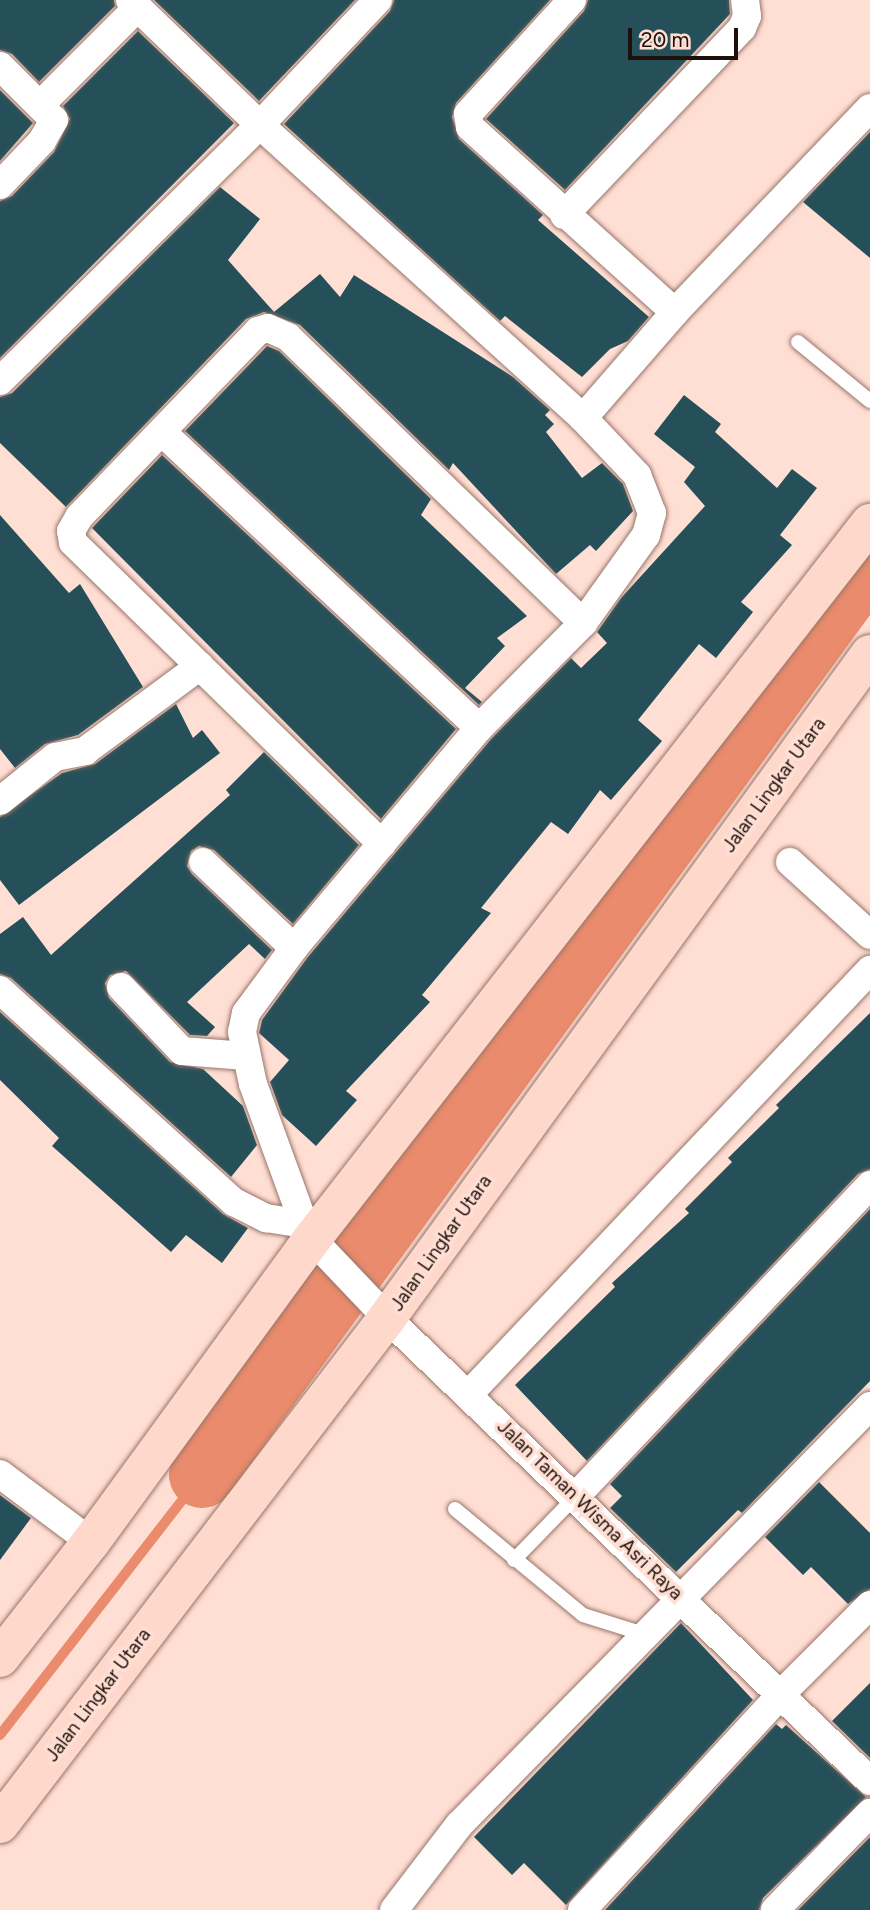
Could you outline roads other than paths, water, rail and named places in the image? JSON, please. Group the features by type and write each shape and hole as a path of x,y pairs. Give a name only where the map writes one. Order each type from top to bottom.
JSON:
{"main road":[{"path":"0,1658 870,523"},
{"name":"Jalan Lingkar Utara","path":"0,1824 384,1315 870,654"}],"street":[{"path":"0,381 260,125 378,0"},
{"path":"572,0 468,114 470,127 564,215 675,312"},
{"path":"564,215 742,28 747,16 745,0"},
{"path":"41,104 134,4 260,125 583,418 637,475 652,513 646,535 583,623 479,728 294,948 246,1013 242,1032 246,1056 266,1126 317,1243"},
{"path":"0,66 41,104 54,120 50,130 0,185"},
{"path":"583,418 675,312 870,108"},
{"path":"382,844 70,538 79,517 163,433 258,331 278,331 583,623"},
{"path":"163,433 479,728"},
{"path":"0,801 55,757 85,751 200,666"},
{"path":"202,862 294,948"},
{"path":"790,862 870,935"},
{"path":"469,1394 870,970"},
{"path":"121,987 182,1051 246,1056"},
{"path":"0,989 234,1202 317,1243"},
{"path":"576,1496 870,1185"},
{"name":"Jalan Taman Wisma Asri Raya","path":"317,1243 384,1315 576,1496 870,1781"},
{"path":"394,1910 459,1825 870,1406"},
{"path":"0,1475 91,1542"},
{"path":"582,1910 781,1694 870,1605"},
{"path":"775,1910 870,1813"}],"lane":[{"path":"798,342 870,401"},
{"path":"514,1560 576,1496"},
{"path":"455,1509 583,1615 647,1635"}],"waterway":[{"path":"202,1475 870,559"},
{"path":"0,1735 202,1475"}]}
